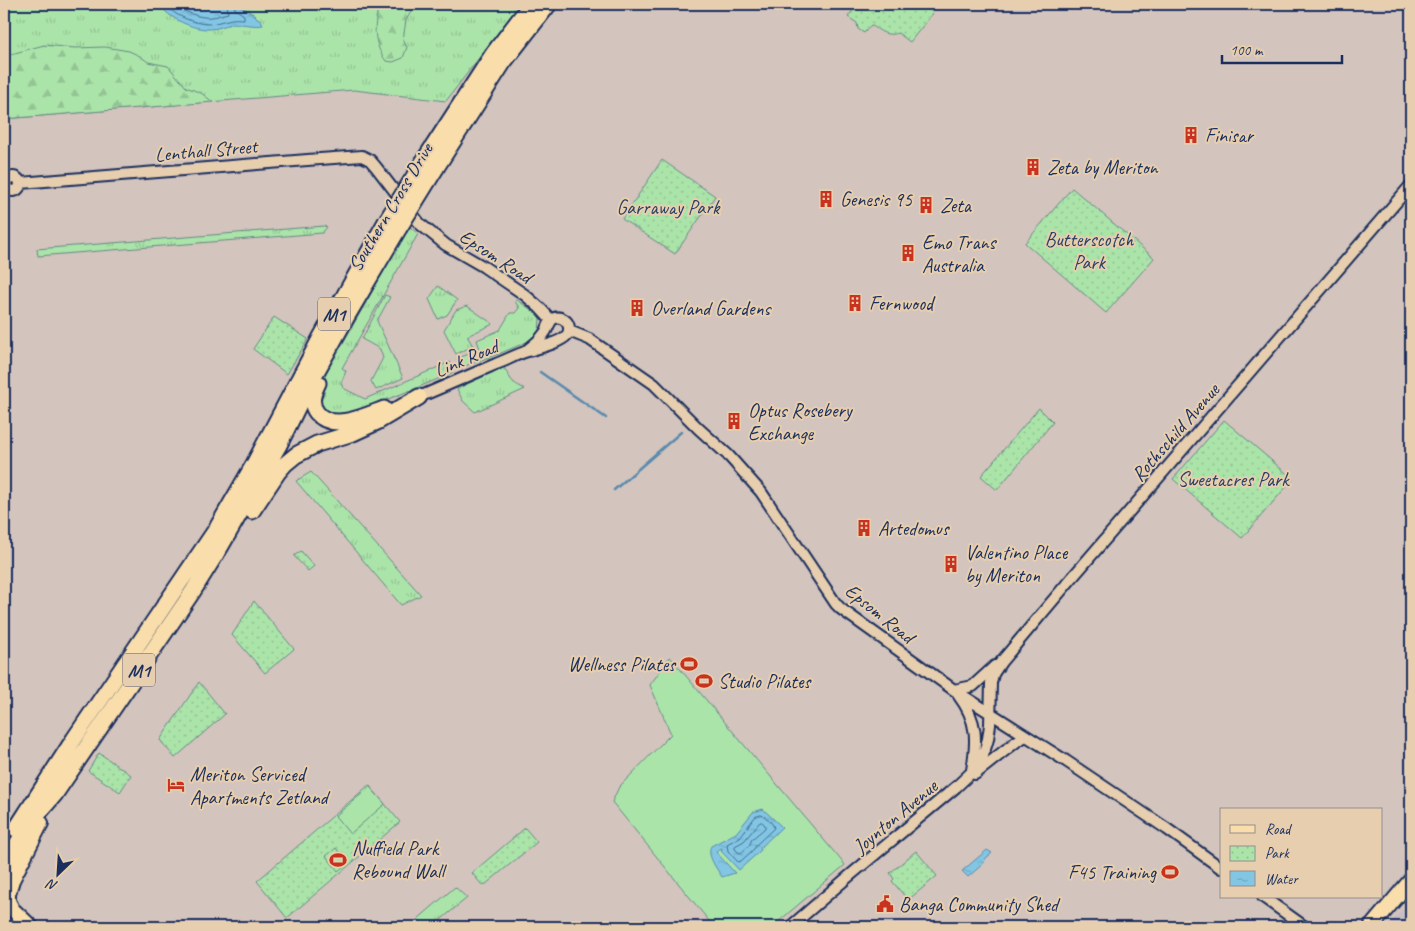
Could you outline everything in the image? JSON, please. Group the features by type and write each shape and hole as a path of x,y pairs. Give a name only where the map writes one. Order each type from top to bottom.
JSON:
{"highway":[{"name":"Southern Cross Drive","path":"74,739 217,528 254,464 320,339 431,163 493,54 531,4"},
{"name":"Southern Cross Drive","path":"431,163 549,4"},
{"name":"Southern Cross Drive","path":"159,640 193,592 279,444 346,318 393,224"},
{"path":"346,318 313,394 315,411 327,421 345,422 419,397"},
{"path":"159,640 285,464 310,446 353,433 377,422 419,397"},
{"name":"M1","path":"4,864 32,822 55,794 159,640"},
{"path":"4,832 44,776 74,739"},
{"name":"M1","path":"4,847 74,739"}],"main road":[{"path":"30,927 12,909 8,901 8,891 55,794"},
{"path":"4,879 41,823"},
{"path":"1371,927 1411,880"},
{"path":"4,917 30,927"}],"street":[{"name":"Lenthall Street","path":"5,184 13,190 17,189 20,183 362,156 370,160 385,179 386,187 394,201 410,219 419,222"},
{"name":"Rothschild Avenue","path":"989,712 992,677 1005,657 1411,185"},
{"name":"Epsom Road","path":"419,222 451,248 484,267 525,295 540,308 549,324"},
{"path":"557,318 564,319 568,324 569,331 560,339 552,338 550,336 549,324 557,318"},
{"name":"Link Road","path":"526,351 540,338 549,324"},
{"name":"Epsom Road","path":"569,331 589,339 652,382 699,429 728,454 769,503 836,604 954,690 1160,824 1220,867"},
{"name":"Link Road","path":"419,397 526,351 548,346 560,339"},
{"path":"972,773 976,742 975,729 967,707 954,690 973,686 1005,657"},
{"name":"Joynton Avenue","path":"790,927 972,773 982,758 986,745 989,712"},
{"path":"962,782 1026,736"},
{"path":"1264,898 1305,927"}],"shaded area":[{"path":"1410,901 1411,927 1387,927"}],"green space":[{"path":"4,4 520,4 446,101 354,90 4,119"},
{"path":"379,4 416,4 406,20 403,40 407,47 403,58 393,62 386,61 381,54 376,40 375,26"},
{"path":"867,4 918,4 925,9 927,7 933,13 910,42 898,33 887,34 871,25 864,33 858,29 857,23 848,17 855,7 863,9"},
{"path":"44,45 75,48 105,47 129,51 148,62 168,66 186,87 201,93 213,102 4,119 4,56"},
{"name":"Garraway Park","path":"662,160 715,196 675,254 622,219"},
{"name":"Butterscotch Park","path":"1072,188 1154,258 1106,313 1025,243"},
{"path":"409,226 418,234 342,368 346,371 341,383 343,388 365,399 450,362 452,373 349,414 335,417 321,411 316,391"},
{"path":"327,227 322,233 38,256 37,249"},
{"path":"438,286 457,300 447,315 438,319 429,299"},
{"path":"385,295 390,297 377,321 403,378 376,390 371,381 383,358 380,349 362,339"},
{"path":"517,300 540,318 539,331 536,338 465,366 459,363 457,359 480,349 477,340 500,330 510,313 515,313 519,308 515,301"},
{"path":"467,306 493,324 467,336 473,346 456,354 444,330 456,310"},
{"path":"274,317 308,339 287,374 253,349"},
{"path":"503,367 513,382 525,389 475,412 463,401 457,389"},
{"path":"1039,408 1053,422 997,490 981,476"},
{"name":"Sweetacres Park","path":"1224,420 1293,479 1242,538 1173,479"},
{"path":"311,472 421,595 401,605 296,481"},
{"path":"301,551 314,566 308,571 294,556"},
{"path":"254,601 294,649 265,673 232,635"},
{"path":"670,657 845,865 772,927 714,927 612,802 619,787 671,734 650,685"},
{"path":"199,682 225,714 175,758 160,740"},
{"path":"99,753 131,775 120,792 88,771"},
{"path":"369,785 400,822 287,918 257,881"},
{"path":"370,787 385,804 350,834 335,816"},
{"path":"525,828 537,842 486,884 482,885 472,873"},
{"name":"Nuffield Park Rebound Wall","path":"336,848 348,863 338,871 326,856"},
{"path":"916,851 937,876 908,900 892,881 894,879 890,873"},
{"path":"455,887 467,898 432,927 425,927 418,919"}],"water":[{"path":"159,4 236,4 255,15 261,20 263,25 236,24 203,29 182,22 168,14"},
{"path":"763,809 782,827 739,870 721,851 723,849 721,848 716,852 735,873 722,877 711,858 711,846 736,833 753,812"},
{"path":"987,850 992,853 968,877 962,871"}],"waterway":[{"path":"540,372 606,418"},
{"path":"614,490 681,432"}],"place":[{"name":"Finisar","path":"1191,135"},
{"name":"Zeta by Meriton","path":"1033,167"},
{"name":"Genesis 95","path":"826,199"},
{"name":"Zeta","path":"926,205"},
{"name":"Emo Trans Australia","path":"908,253"},
{"name":"Fernwood","path":"855,303"},
{"name":"Overland Gardens","path":"637,308"},
{"name":"Optus Rosebery Exchange","path":"734,421"},
{"name":"Artedomus","path":"864,528"},
{"name":"Valentino Place by Meriton","path":"951,564"},
{"name":"Wellness Pilates","path":"689,664"},
{"name":"Studio Pilates","path":"704,681"},
{"name":"Meriton Serviced Apartments Zetland","path":"176,785"},
{"name":"Nuffield Park Rebound Wall","path":"338,860"},
{"name":"F45 Training","path":"1170,872"},
{"name":"Banga Community Shed","path":"885,904"}]}
